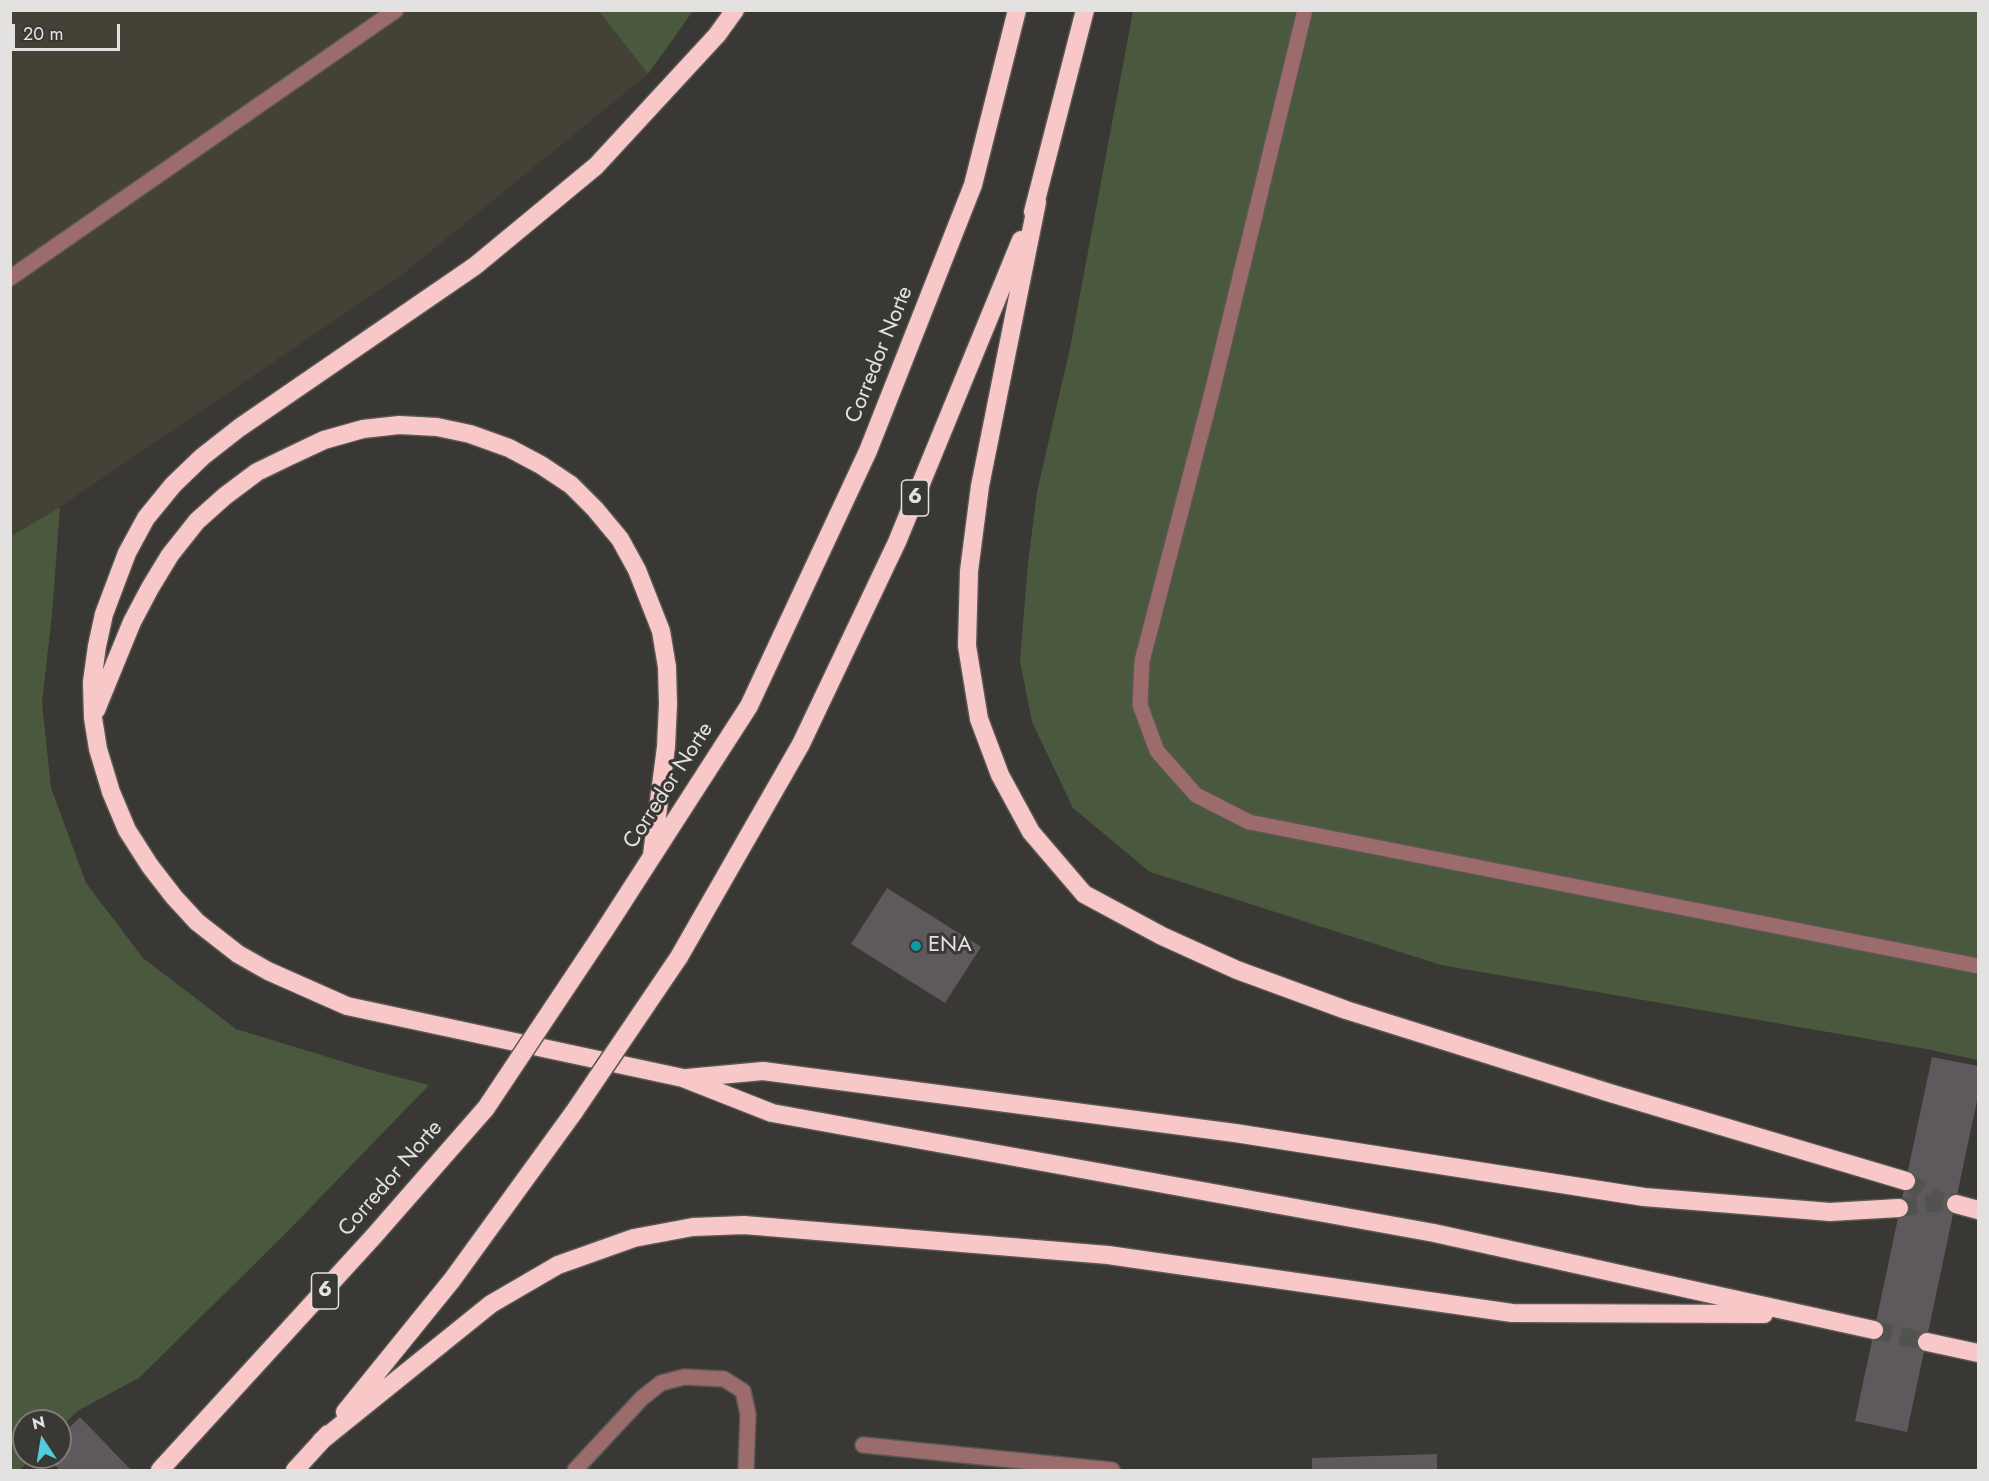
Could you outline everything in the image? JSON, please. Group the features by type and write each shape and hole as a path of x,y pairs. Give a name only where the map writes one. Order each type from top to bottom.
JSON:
{"highway":[{"path":"735,10 717,35 596,166 475,266 239,428 202,457 172,485 146,518 127,553 104,614 92,682 93,718 98,749 111,792 127,830 150,866 174,897 196,922 238,954 347,1006 683,1078 772,1113 1434,1233 1874,1330"},
{"name":"Corredor Norte","path":"160,1470 359,1252 486,1108 604,931 749,706 868,451 974,185 1017,10"},
{"name":"6","path":"295,1470 452,1280 574,1112 679,957 801,744 892,553 1037,202 1085,10"},
{"path":"1037,202 980,486 969,571 967,646 979,719 1000,776 1031,832 1084,894 1162,936 1237,969 1346,1010 1610,1093 1906,1181"},
{"path":"93,718 132,622 150,588 170,555 190,529 225,496 257,472 324,440 363,429 399,424 437,427 470,434 509,448 542,465 571,485 620,539 638,570 661,631 667,667 666,747 652,855"},
{"path":"683,1078 763,1071 1235,1133 1644,1197 1830,1212 1899,1208"},
{"path":"1956,1204 1978,1210"},
{"path":"321,1441 491,1305 558,1264 634,1238 693,1227 744,1224 1108,1255 1512,1313 1799,1315"},
{"path":"1927,1342 1978,1353"}],"lane":[{"path":"10,278 396,10"},
{"path":"1305,10 1212,392 1142,661 1140,705 1157,750 1196,795 1249,822 1978,966"},
{"path":"575,1470 642,1398 661,1383 684,1377 724,1380 743,1391 748,1414 746,1470"},
{"path":"863,1445 1112,1470"}],"shaded area":[{"path":"11,11 599,11 648,74 403,274 60,507 11,537"}],"green space":[{"path":"599,11 693,11 648,74"},
{"path":"1133,11 1978,11 1978,1060 1441,965 1150,872 1073,808 1032,722 1020,661 1028,563 1037,492 1070,348"},
{"path":"60,507 52,614 42,703 51,788 86,883 143,958 236,1029 367,1069 429,1085 286,1233 139,1378 79,1410 72,1417 72,1409 12,1409 12,1469 20,1470 11,1470 10,537"}],"building":[{"name":"ENA","path":"887,888 981,947 945,1003 851,944"},
{"path":"1932,1057 1978,1066 1978,1096 1907,1432 1855,1421"},
{"path":"80,1417 131,1470 60,1470 72,1469 72,1425"},
{"path":"1437,1454 1437,1470 1312,1470 1312,1458"}],"tunnel":[{"path":"1906,1181 1939,1202"},
{"path":"1899,1208 1939,1202 1956,1204"},
{"path":"1874,1330 1927,1342"}],"place":[{"name":"ENA","path":"916,946"}]}
